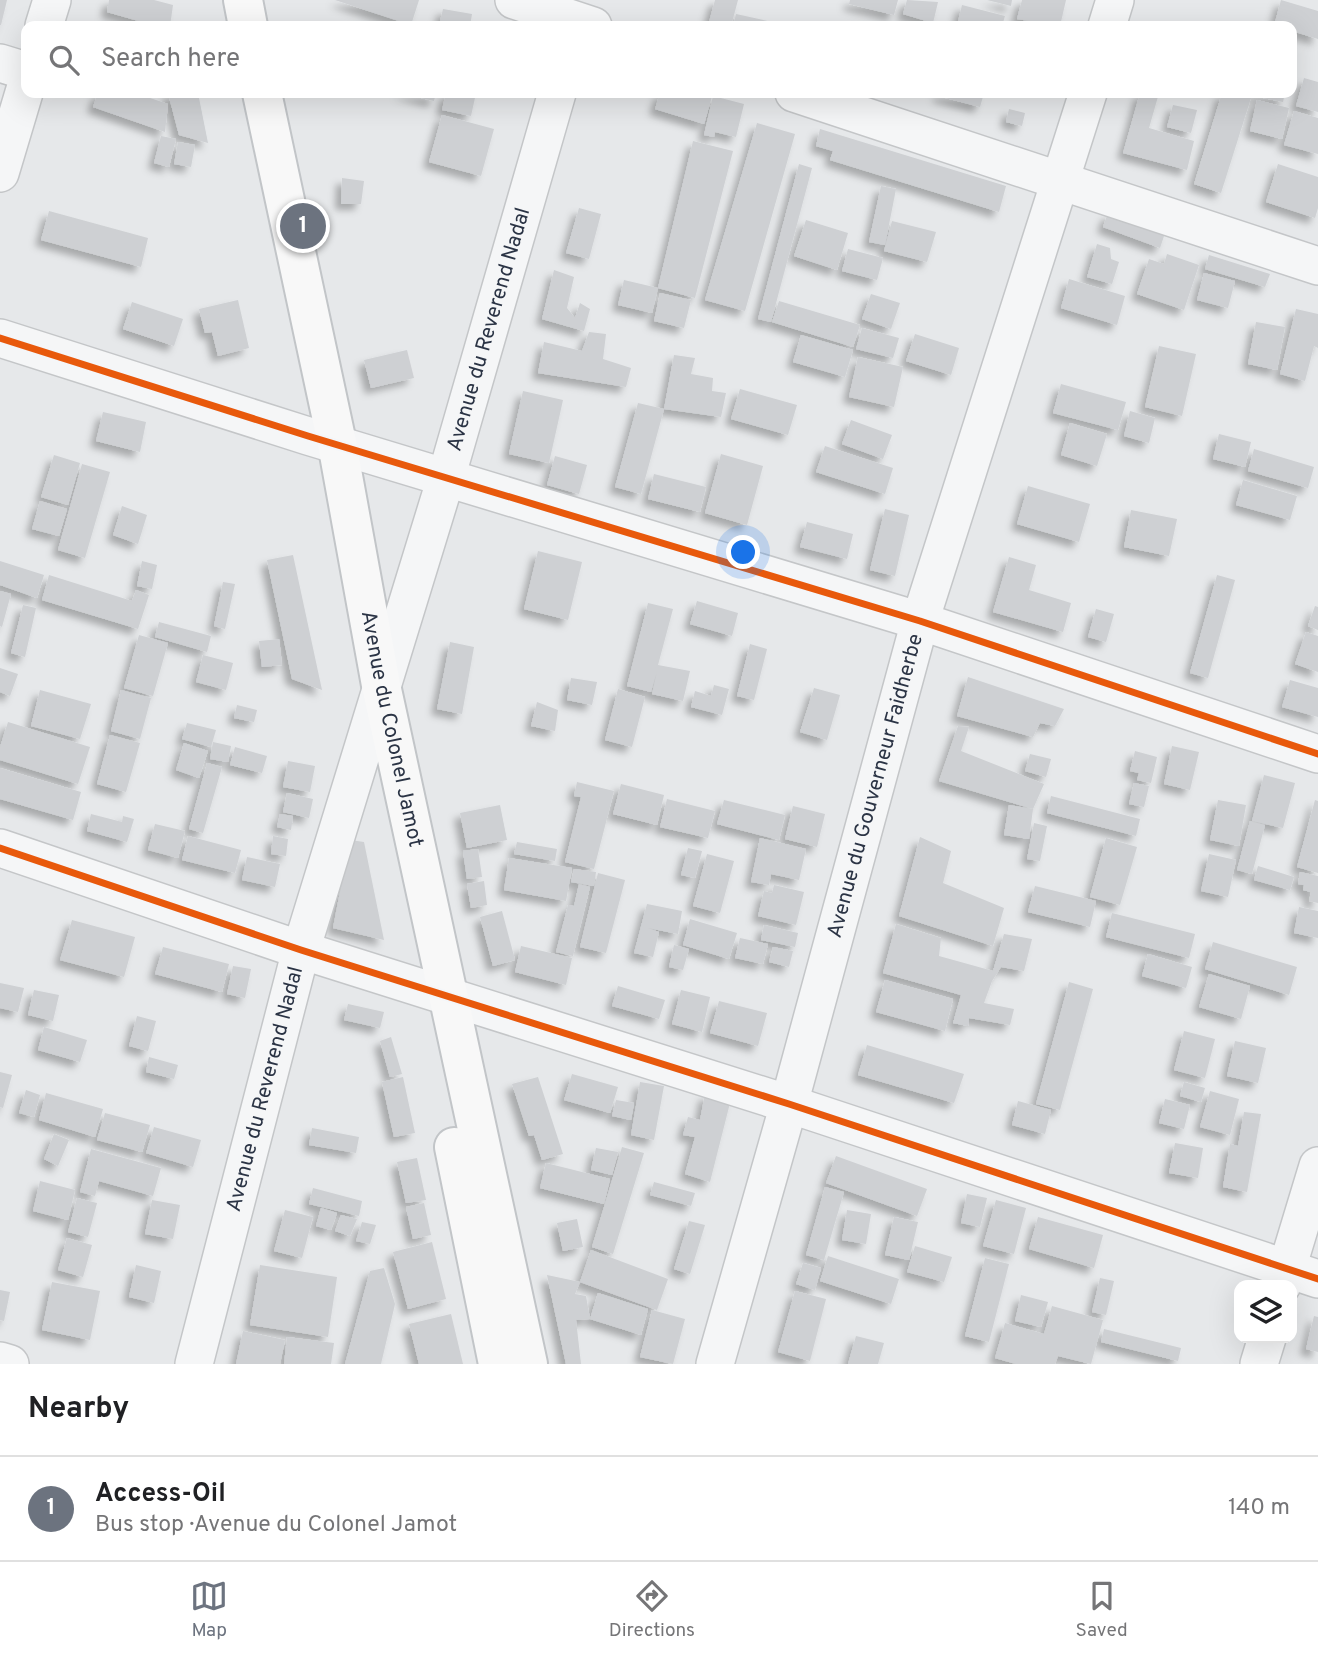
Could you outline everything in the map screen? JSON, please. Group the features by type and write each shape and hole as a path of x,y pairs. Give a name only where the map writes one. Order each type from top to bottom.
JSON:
{"main road":[{"path":"219,0 223,21"},
{"path":"243,0 247,21"},
{"name":"Avenue du Colonel Jamot","path":"239,98 381,685 498,1364"},
{"name":"Avenue du Colonel Jamot","path":"263,98 323,440 368,735 528,1364"}],"street":[{"path":"46,21 52,0"},
{"path":"513,0 582,18"},
{"path":"1109,21 1115,0"},
{"path":"0,63 21,69"},
{"path":"0,173 22,98"},
{"name":"Avenue du Reverend Nadal","path":"194,1364 301,950 446,478 555,98"},
{"path":"809,98 1318,266"},
{"name":"Avenue du Gouverneur Faidherbe","path":"715,1364 789,1104 920,621 1087,98"},
{"path":"0,338 446,478 920,621 1318,754"},
{"path":"0,849 436,994 789,1104 1296,1278 1318,1166"},
{"path":"1259,1364 1265,1343"},
{"path":"0,1361 10,1364"}],"building":[{"path":"0,0 7,0 1,25 0,25"},
{"path":"109,0 154,0 173,5 171,21 138,21 107,12"},
{"path":"335,0 419,0 412,21 399,21"},
{"path":"715,0 738,0 732,21 709,21"},
{"path":"850,0 898,0 894,15 849,4"},
{"path":"907,0 938,2 933,21 903,14"},
{"path":"987,0 1012,0 1011,6"},
{"path":"1022,0 1066,0 1061,21 1017,19"},
{"path":"1281,0 1318,11 1318,39 1297,33 1297,21 1275,21"},
{"path":"962,5 1005,16 1004,21 958,21"},
{"path":"443,9 472,14 471,21 440,21"},
{"path":"736,14 768,21 734,21"},
{"path":"1304,78 1318,82 1318,112 1296,106"},
{"path":"96,98 150,98 168,104 165,132 93,107"},
{"path":"169,98 199,98 208,143 179,135"},
{"path":"445,98 475,98 471,116 442,110"},
{"path":"658,98 712,98 704,124 655,109"},
{"path":"713,98 744,104 736,137 715,132 714,137 704,135"},
{"path":"946,98 983,98 980,107"},
{"path":"1139,98 1158,98 1149,128 1194,141 1187,170 1123,153"},
{"path":"1220,98 1251,98 1221,193 1194,184"},
{"path":"1263,98 1284,98 1283,102"},
{"path":"1257,100 1289,108 1282,139 1250,131"},
{"path":"1173,105 1197,110 1191,133 1167,127"},
{"path":"1009,109 1025,113 1022,126 1006,122"},
{"path":"1294,111 1318,118 1318,154 1284,145"},
{"path":"442,115 494,129 481,176 429,162"},
{"path":"757,123 795,134 745,311 705,300"},
{"path":"820,129 1006,186 999,212 830,160 833,151 816,146"},
{"path":"161,136 176,139 169,167 154,163"},
{"path":"693,141 733,151 695,298 658,288"},
{"path":"178,142 195,145 191,167 174,164"},
{"path":"799,164 812,168 771,322 758,319"},
{"path":"1278,164 1318,177 1318,208 1315,218 1266,202"},
{"path":"342,178 364,181 361,204 341,204"},
{"path":"881,186 896,189 885,245 869,242"},
{"path":"579,208 601,214 589,259 566,253"},
{"path":"49,211 148,238 141,267 41,240"},
{"path":"1108,213 1165,233 1160,248 1103,227"},
{"path":"806,220 848,233 837,270 794,256"},
{"path":"892,221 936,232 927,262 884,251"},
{"path":"1097,244 1110,248 1111,259 1119,262 1112,284 1087,277"},
{"path":"848,249 883,258 877,280 842,271"},
{"path":"1167,254 1199,265 1184,310 1137,294 1149,259 1164,264"},
{"path":"1209,255 1270,274 1265,287 1205,269"},
{"path":"554,270 574,277 567,308 575,318 580,303 590,309 584,331 542,319"},
{"path":"1204,273 1235,281 1228,308 1197,300"},
{"path":"1069,279 1125,296 1117,325 1061,308"},
{"path":"624,280 658,288 652,313 618,305"},
{"path":"660,293 691,300 684,328 654,321"},
{"path":"871,294 900,303 891,329 862,319"},
{"path":"238,300 249,348 218,356 212,332 205,333 199,309"},
{"path":"779,301 860,325 853,347 772,322"},
{"path":"132,302 183,319 174,346 123,329"},
{"path":"1296,309 1318,314 1318,348 1314,346 1305,381 1280,374"},
{"path":"1256,322 1285,327 1277,370 1248,364"},
{"path":"862,328 899,338 893,358 856,349"},
{"path":"589,332 606,334 603,359 631,368 626,387 538,373 544,342 582,351"},
{"path":"915,334 959,348 951,375 906,361"},
{"path":"801,335 853,350 845,377 793,362"},
{"path":"1159,346 1196,354 1182,416 1145,407"},
{"path":"407,350 414,378 371,388 364,360"},
{"path":"674,355 695,358 691,374 713,378 712,391 726,393 721,417 664,409"},
{"path":"858,357 903,367 894,407 849,397"},
{"path":"1061,384 1126,402 1118,430 1053,413"},
{"path":"740,389 797,405 788,435 731,419"},
{"path":"523,391 563,400 549,463 509,454"},
{"path":"638,403 664,409 641,494 615,487"},
{"path":"1130,411 1155,418 1149,443 1124,436"},
{"path":"103,412 146,422 140,452 96,441"},
{"path":"851,420 892,435 883,459 842,444"},
{"path":"1070,423 1107,434 1097,466 1061,455"},
{"path":"1219,434 1251,442 1245,467 1213,459"},
{"path":"825,446 893,468 885,494 816,472"},
{"path":"1254,449 1314,467 1308,488 1248,471"},
{"path":"721,454 763,466 747,525 705,513"},
{"path":"54,455 80,463 68,505 41,497"},
{"path":"555,456 587,465 579,494 547,485"},
{"path":"82,464 110,472 85,558 58,550"},
{"path":"654,474 706,487 700,512 648,499"},
{"path":"1243,480 1297,496 1290,520 1236,505"},
{"path":"1028,486 1090,504 1079,542 1017,524"},
{"path":"40,501 67,509 59,536 32,529"},
{"path":"122,506 147,515 138,544 113,535"},
{"path":"885,509 909,515 895,576 870,570"},
{"path":"1131,510 1177,519 1169,556 1124,547"},
{"path":"807,522 853,534 847,559 800,547"},
{"path":"538,551 582,562 568,620 524,609"},
{"path":"293,555 322,690 292,679 267,560"},
{"path":"1009,557 1036,565 1029,590 1071,603 1063,632 993,612"},
{"path":"0,561 44,575 37,598 0,585"},
{"path":"142,561 157,565 152,589 137,586"},
{"path":"49,575 132,601 136,590 149,595 138,629 42,600"},
{"path":"1217,575 1235,580 1208,678 1190,673"},
{"path":"223,582 235,584 225,629 214,626"},
{"path":"0,591 11,594 2,627 0,626"},
{"path":"697,601 738,613 732,636 690,624"},
{"path":"648,603 673,609 658,665 690,671 683,701 652,694 657,671 651,692 627,686"},
{"path":"23,605 36,608 25,657 11,653"},
{"path":"1315,606 1318,607 1318,630 1308,626"},
{"path":"1096,609 1114,614 1106,642 1088,637"},
{"path":"159,622 211,636 207,652 155,637"},
{"path":"1306,632 1318,636 1318,672 1295,664"},
{"path":"139,635 168,643 153,696 124,688"},
{"path":"279,639 282,665 262,667 259,641"},
{"path":"450,642 474,647 462,714 437,709"},
{"path":"750,644 767,649 754,700 737,696"},
{"path":"203,655 233,663 226,690 196,682"},
{"path":"0,668 18,674 10,696 0,692"},
{"path":"968,677 1064,709 1055,726 1040,723 1033,737 957,716"},
{"path":"571,678 597,682 592,705 567,700"},
{"path":"1290,680 1318,688 1318,717 1282,707"},
{"path":"714,685 729,689 722,715 691,707 695,691 711,696"},
{"path":"814,688 840,695 827,740 800,732"},
{"path":"618,689 645,697 632,747 605,740"},
{"path":"40,690 91,704 80,739 31,726"},
{"path":"121,690 151,698 140,739 111,731"},
{"path":"537,702 558,710 555,731 531,726"},
{"path":"237,705 257,710 254,722 234,718"},
{"path":"8,722 90,747 78,784 0,760 0,747"},
{"path":"187,723 216,730 211,747 182,739"},
{"path":"958,726 969,727 961,751 1044,784 1033,809 939,781"},
{"path":"110,735 140,743 126,792 97,784"},
{"path":"213,742 231,746 228,762 210,759"},
{"path":"184,743 208,751 199,778 176,770"},
{"path":"1172,746 1199,752 1190,790 1164,784"},
{"path":"235,747 267,756 262,773 230,765"},
{"path":"1135,751 1157,757 1151,783 1137,780 1139,773 1130,771"},
{"path":"1030,754 1051,759 1046,777 1025,771"},
{"path":"288,761 315,766 310,792 283,787"},
{"path":"207,763 222,767 203,833 189,829"},
{"path":"0,768 81,792 73,820 0,799"},
{"path":"1264,775 1295,783 1283,828 1252,821"},
{"path":"577,782 614,791 594,869 565,862 581,797 574,796"},
{"path":"1134,783 1149,786 1144,807 1129,804"},
{"path":"621,784 664,795 657,825 613,814"},
{"path":"287,793 313,799 309,818 283,812"},
{"path":"1051,796 1140,819 1136,836 1047,813"},
{"path":"667,799 715,811 708,838 660,827"},
{"path":"724,800 785,815 779,840 717,824"},
{"path":"1218,800 1246,805 1239,846 1210,840"},
{"path":"1315,800 1318,801 1318,873 1297,867"},
{"path":"500,805 507,840 467,848 460,813"},
{"path":"1009,805 1033,809 1029,839 1004,835"},
{"path":"793,806 825,814 817,847 785,839"},
{"path":"91,814 122,822 123,816 134,819 127,842 87,831"},
{"path":"280,814 293,816 291,830 277,827"},
{"path":"1250,821 1265,825 1252,874 1237,870"},
{"path":"1034,823 1047,826 1040,861 1027,859"},
{"path":"155,824 185,831 178,858 148,850"},
{"path":"188,836 241,850 235,873 182,860"},
{"path":"273,836 288,839 286,856 271,854"},
{"path":"920,837 951,851 943,883 1004,908 993,946 899,916"},
{"path":"760,838 806,849 799,880 771,874 769,885 751,882"},
{"path":"1106,838 1137,847 1120,905 1090,897"},
{"path":"350,840 364,842 384,940 333,928"},
{"path":"517,842 557,849 555,861 514,854"},
{"path":"688,848 702,851 695,878 681,875"},
{"path":"478,849 482,877 467,879 463,851"},
{"path":"707,854 734,861 720,913 693,906"},
{"path":"1209,854 1236,860 1228,897 1201,891"},
{"path":"247,857 280,864 275,887 242,880"},
{"path":"509,858 572,868 566,901 504,890"},
{"path":"1258,866 1294,877 1290,890 1254,880"},
{"path":"574,869 596,872 594,886 571,882"},
{"path":"1300,872 1318,876 1318,903 1309,901 1311,892 1303,890 1304,885 1298,884"},
{"path":"598,873 625,880 606,953 580,947"},
{"path":"484,881 487,905 471,908 467,884"},
{"path":"579,884 590,887 573,956 556,952 568,905 574,906"},
{"path":"774,885 804,892 796,925 758,916 764,891 772,893"},
{"path":"1035,886 1096,901 1090,927 1028,912"},
{"path":"647,904 682,911 678,934 648,928 659,932 653,957 634,953"},
{"path":"1299,907 1318,911 1318,938 1294,933"},
{"path":"502,911 515,960 493,966 480,917"},
{"path":"1112,913 1195,934 1189,958 1106,937"},
{"path":"690,919 737,933 729,959 683,945"},
{"path":"72,920 135,937 124,977 60,960"},
{"path":"896,924 941,938 939,956 993,971 1004,934 1032,939 1024,971 1001,967 992,981 984,1003 1014,1009 1010,1025 969,1018 968,1026 953,1023 961,995 883,973"},
{"path":"764,925 798,933 795,947 761,940"},
{"path":"740,938 768,944 763,964 735,958"},
{"path":"1213,942 1297,967 1289,995 1205,969"},
{"path":"674,945 689,949 683,970 669,967"},
{"path":"521,946 572,958 566,985 515,972"},
{"path":"163,947 229,964 222,992 155,974"},
{"path":"773,947 793,951 789,967 769,962"},
{"path":"1148,954 1192,967 1186,988 1142,976"},
{"path":"233,966 251,969 245,998 227,994"},
{"path":"1209,974 1250,986 1241,1019 1199,1007"},
{"path":"885,980 953,999 945,1031 876,1012"},
{"path":"1069,982 1093,989 1060,1110 1036,1104"},
{"path":"0,983 24,988 18,1012 0,1008"},
{"path":"618,986 665,1000 659,1019 612,1006"},
{"path":"34,990 59,995 53,1021 28,1015"},
{"path":"681,990 710,997 702,1032 672,1024"},
{"path":"719,1001 767,1013 758,1046 710,1033"},
{"path":"348,1004 384,1012 380,1028 344,1020"},
{"path":"137,1016 156,1021 148,1051 129,1046"},
{"path":"44,1027 87,1040 80,1062 38,1050"},
{"path":"1184,1031 1215,1039 1205,1078 1174,1070"},
{"path":"391,1037 402,1074 390,1077 380,1041"},
{"path":"1235,1041 1266,1048 1258,1083 1227,1076"},
{"path":"867,1045 964,1074 954,1103 858,1075"},
{"path":"149,1057 178,1065 174,1079 146,1072"},
{"path":"0,1072 12,1075 3,1108 0,1107"},
{"path":"572,1074 618,1087 610,1113 564,1100"},
{"path":"403,1077 415,1133 394,1137 382,1082"},
{"path":"538,1077 563,1154 542,1160 534,1135 529,1136 512,1084"},
{"path":"640,1082 664,1086 654,1140 631,1135"},
{"path":"1184,1082 1205,1088 1201,1102 1180,1096"},
{"path":"26,1090 40,1095 34,1117 19,1113"},
{"path":"1210,1091 1239,1099 1230,1135 1200,1127"},
{"path":"46,1093 103,1109 95,1137 39,1120"},
{"path":"705,1094 731,1099 710,1182 685,1174 695,1137 683,1135 688,1117 700,1120"},
{"path":"1165,1099 1190,1105 1184,1129 1159,1123"},
{"path":"616,1100 634,1103 631,1120 612,1116"},
{"path":"1018,1101 1051,1110 1045,1134 1012,1125"},
{"path":"1244,1112 1261,1114 1247,1192 1223,1187 1230,1144 1238,1146"},
{"path":"105,1113 150,1125 142,1152 97,1140"},
{"path":"154,1127 201,1140 193,1167 146,1153"},
{"path":"312,1128 359,1137 356,1153 309,1145"},
{"path":"54,1134 69,1140 58,1166 44,1159"},
{"path":"1175,1143 1203,1148 1198,1178 1169,1173"},
{"path":"622,1147 644,1153 613,1254 592,1247"},
{"path":"596,1148 618,1152 612,1175 591,1170"},
{"path":"91,1149 161,1168 153,1196 99,1181 95,1196 80,1192"},
{"path":"836,1156 927,1189 917,1216 826,1183"},
{"path":"417,1158 426,1200 406,1203 397,1162"},
{"path":"546,1163 610,1179 604,1204 540,1188"},
{"path":"40,1181 75,1190 68,1220 33,1211"},
{"path":"654,1182 695,1193 691,1206 650,1195"},
{"path":"825,1187 844,1192 824,1260 806,1255"},
{"path":"313,1188 362,1201 359,1216 309,1204"},
{"path":"967,1194 987,1198 980,1227 961,1223"},
{"path":"77,1198 97,1203 88,1237 68,1232"},
{"path":"152,1200 180,1205 173,1239 145,1234"},
{"path":"996,1200 1026,1208 1014,1254 983,1246"},
{"path":"424,1203 431,1235 413,1239 406,1207"},
{"path":"321,1208 337,1213 331,1230 316,1226"},
{"path":"285,1210 313,1217 302,1258 274,1251"},
{"path":"847,1210 871,1214 866,1244 842,1240"},
{"path":"341,1215 357,1219 350,1236 335,1231"},
{"path":"894,1217 918,1222 909,1260 885,1255"},
{"path":"1038,1217 1103,1235 1094,1268 1029,1249"},
{"path":"577,1219 583,1247 563,1251 557,1223"},
{"path":"689,1221 705,1225 690,1274 674,1269"},
{"path":"362,1222 376,1225 370,1244 356,1241"},
{"path":"67,1238 92,1245 83,1277 58,1270"},
{"path":"432,1242 446,1299 408,1309 393,1252"},
{"path":"915,1246 952,1257 944,1282 907,1272"},
{"path":"591,1250 668,1279 657,1310 580,1282"},
{"path":"828,1256 899,1279 891,1304 820,1281"},
{"path":"985,1258 1009,1264 989,1342 965,1336"},
{"path":"803,1263 821,1268 815,1290 796,1284"},
{"path":"136,1265 161,1271 154,1303 129,1297"},
{"path":"260,1265 337,1277 328,1337 250,1325"},
{"path":"384,1268 395,1304 381,1364 345,1364 370,1271"},
{"path":"547,1275 580,1282 575,1294 586,1296 590,1319 576,1320 581,1364 566,1364"},
{"path":"1100,1278 1114,1281 1106,1315 1092,1312"},
{"path":"52,1282 100,1291 90,1340 42,1330"},
{"path":"0,1290 10,1292 4,1321 0,1320"},
{"path":"795,1291 826,1299 810,1361 778,1352"},
{"path":"598,1293 648,1309 641,1335 590,1319"},
{"path":"1021,1295 1048,1302 1041,1327 1015,1321"},
{"path":"1052,1306 1103,1320 1091,1364 1058,1356 1055,1364 1016,1364 995,1358 1005,1323 1044,1334"},
{"path":"652,1310 685,1319 673,1364 640,1357"},
{"path":"451,1314 463,1364 419,1364 409,1324"},
{"path":"1314,1316 1318,1317 1318,1352 1306,1349"},
{"path":"1104,1329 1181,1348 1178,1361 1101,1342"},
{"path":"243,1331 285,1340 280,1364 236,1364"},
{"path":"856,1336 884,1343 878,1364 848,1364"},
{"path":"287,1337 334,1343 331,1364 284,1364"}],"cycle path":[{"path":"0,338 308,436 920,621 1318,754"},
{"path":"0,848 301,950 789,1104 1318,1279"}],"place":[{"name":"Access-Oil","path":"303,226"}]}
